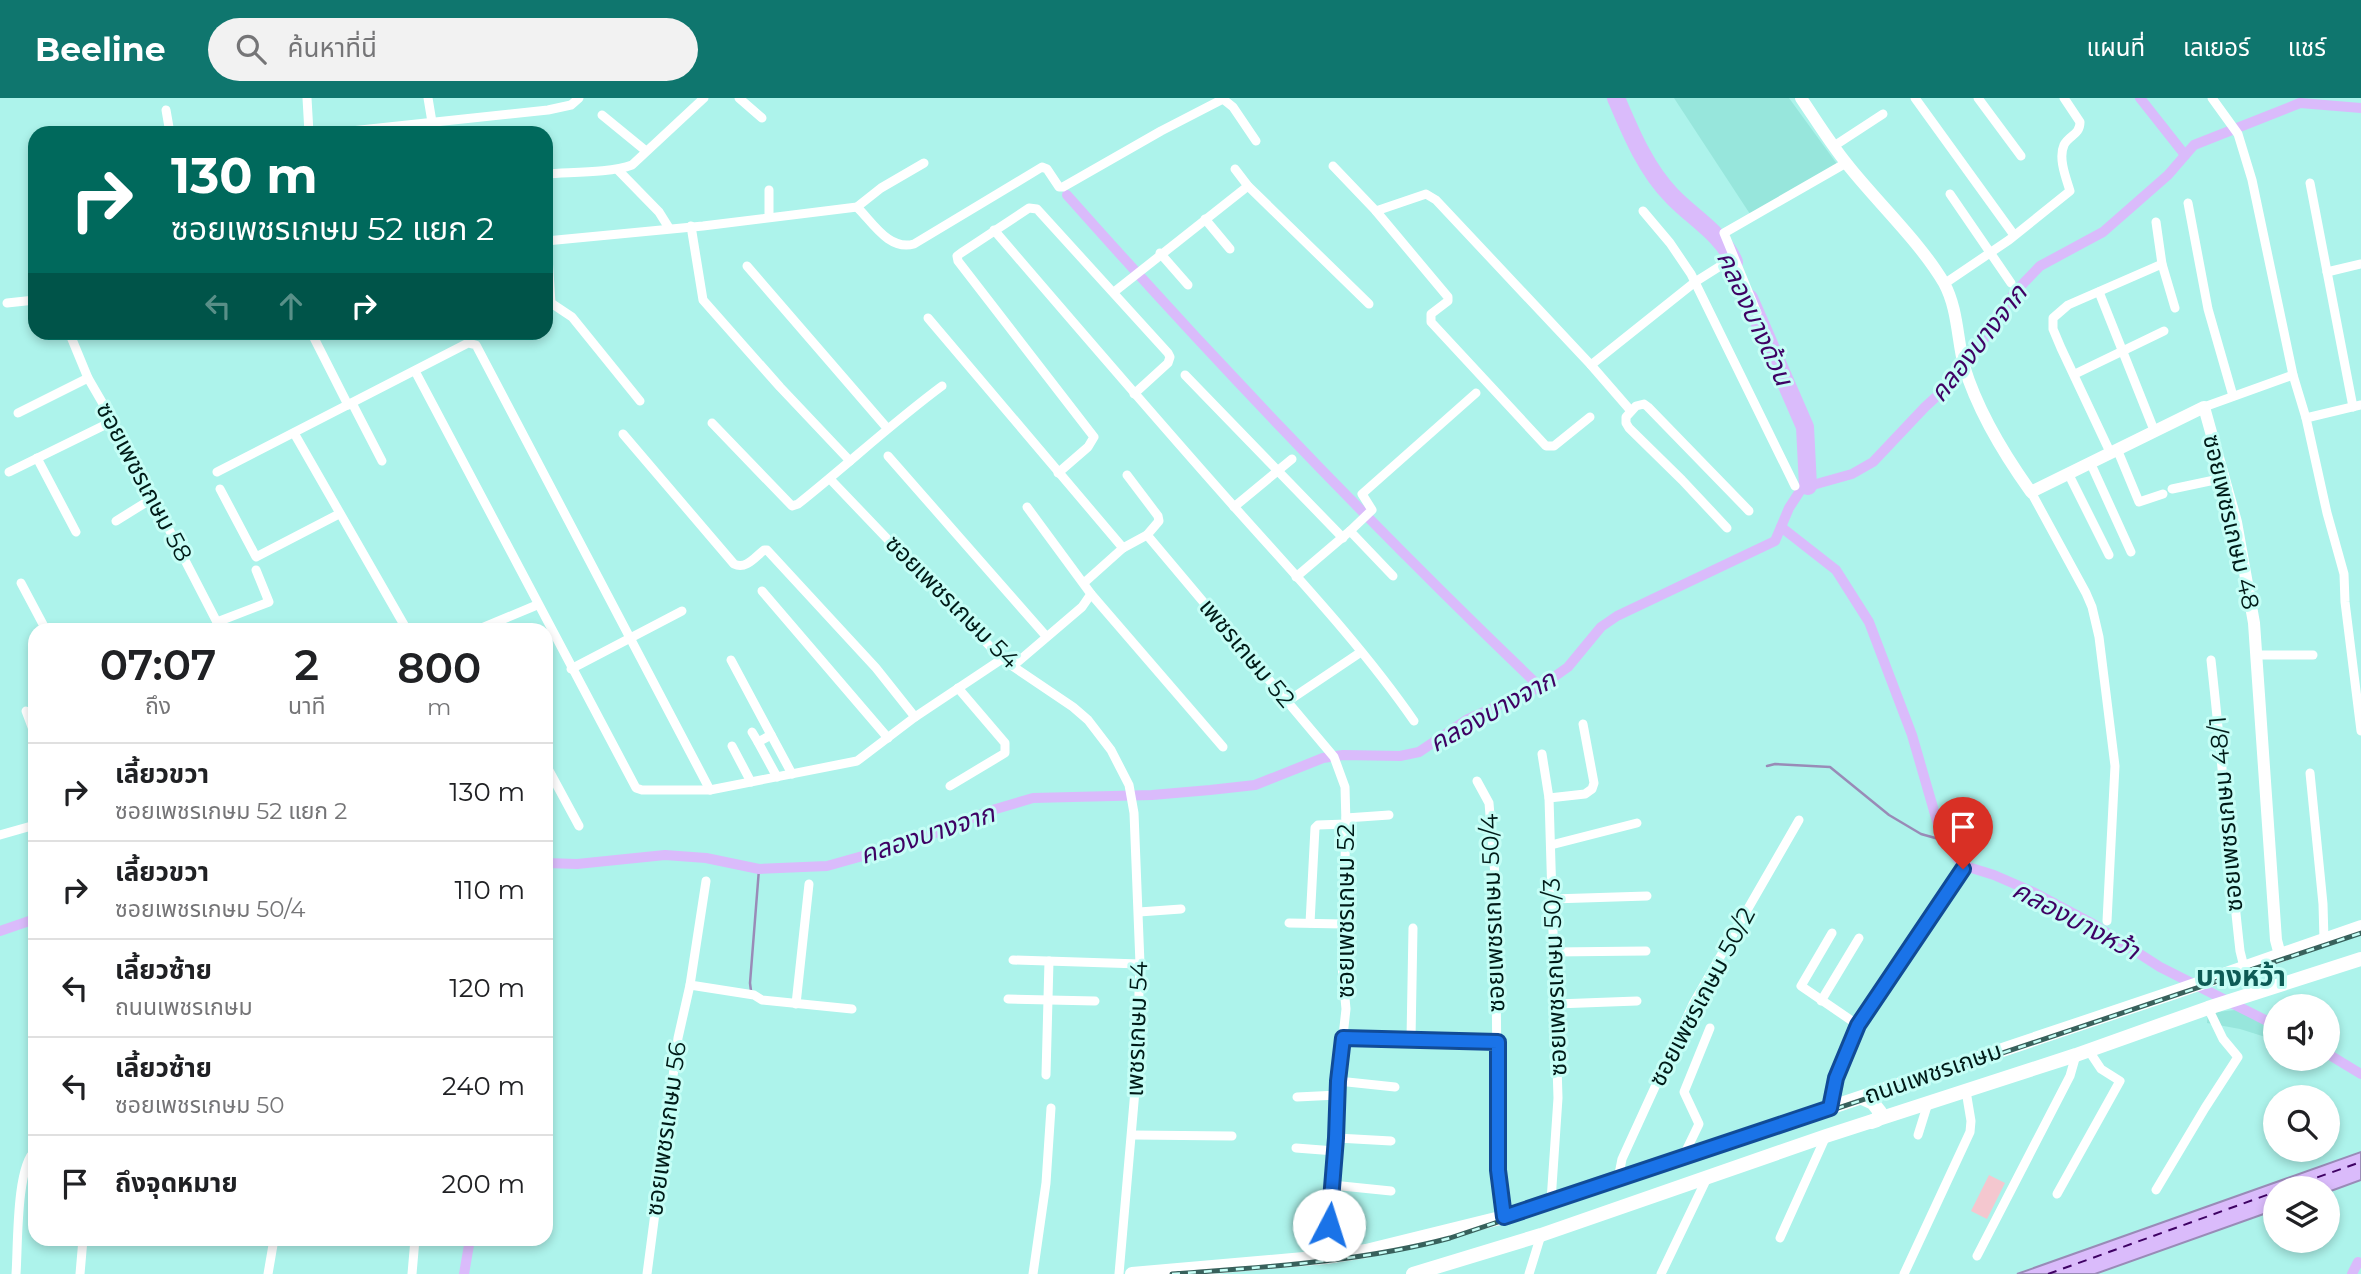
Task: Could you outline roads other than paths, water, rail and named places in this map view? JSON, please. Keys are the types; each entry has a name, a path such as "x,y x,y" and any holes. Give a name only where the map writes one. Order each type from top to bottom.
{"main road":[{"name":"ถนนเพชรเกษม","path":"1132,1274 1326,1257 1406,1243 1504,1217 1898,1086 2361,927"},
{"name":"ถนนเพชรเกษม","path":"1413,1274 1450,1269 1826,1136 2361,959"},
{"path":"1898,1086 1892,1102 1896,1109 1903,1112"},
{"path":"1862,1098 1873,1103 1880,1112 1877,1120 1871,1122"}],"street":[{"path":"307,98 309,126"},
{"path":"428,98 432,122"},
{"path":"422,126 432,122 548,110 571,105 579,98"},
{"path":"553,173 618,170 632,165 704,98"},
{"path":"739,98 762,117"},
{"path":"1801,98 1846,163 1887,210 1944,284 1953,305 1964,364 1976,400 2012,466 2031,492 2092,607 2099,637 2115,765 2107,920"},
{"path":"1915,98 2014,235"},
{"path":"1978,98 2021,156"},
{"path":"1944,284 1990,253 2070,191 2064,177 2063,146 2078,131 2080,122 2064,98"},
{"path":"2212,98 2238,134 2252,180 2292,375 2306,418 2344,574 2361,731"},
{"path":"857,207 891,241 903,246 914,244 1042,167 1047,169 1059,187 1063,187 1223,99 1233,107 1256,141"},
{"path":"166,110 169,126"},
{"path":"1834,146 1883,114"},
{"path":"602,115 646,151"},
{"path":"553,240 857,207 881,188 924,163"},
{"path":"1757,313 1727,261 1724,237 1727,230 1846,163"},
{"path":"1333,166 1376,211 1448,297 1448,301 1431,314 1431,322 1546,446 1554,446 1590,417"},
{"path":"1235,169 1248,186 1369,304"},
{"path":"618,170 659,212 669,228"},
{"path":"2306,418 2357,406 2310,183"},
{"path":"1114,292 1248,186"},
{"path":"769,190 769,217"},
{"path":"1376,211 1426,194 1436,200 1631,411"},
{"path":"1950,194 2011,283"},
{"path":"2188,203 2207,309 2233,396"},
{"path":"1058,473 1088,447 1094,437 957,257 994,230 1034,207 1114,292 1170,357 1168,363 1134,394"},
{"path":"1643,211 1670,243 1695,282 1795,486"},
{"path":"1205,219 1230,249"},
{"path":"2156,222 2162,264 2175,308"},
{"path":"691,226 703,300 850,461"},
{"path":"994,230 1361,652 1390,686 1414,721"},
{"path":"1160,253 1188,285"},
{"path":"1591,366 1695,282 1727,261"},
{"path":"2162,264 2068,305 2053,318 2053,329 2139,502 2168,491 2224,478"},
{"path":"2327,272 2361,264"},
{"path":"747,266 887,428"},
{"path":"2099,292 2154,430"},
{"path":"7,303 28,301"},
{"path":"553,306 572,317 640,401"},
{"path":"928,318 1122,548"},
{"path":"2075,374 2164,331"},
{"name":"ซอยเพชรเกษม 58","path":"72,340 88,378 217,623"},
{"path":"315,340 382,461"},
{"path":"217,472 468,343 476,345 710,790"},
{"path":"415,371 547,623"},
{"path":"1185,375 1277,471 1393,576"},
{"path":"2204,407 2292,375"},
{"path":"18,413 88,378"},
{"path":"712,423 792,506 830,479 887,428 942,386"},
{"path":"1296,577 1366,516 1372,508 1362,494 1476,393"},
{"path":"1727,528 1629,428 1625,421 1639,404 1648,407 1749,511"},
{"name":"ซอยเพชรเกษม 48","path":"2031,492 2204,407 2236,522 2248,588 2256,655 2276,940 2280,955"},
{"path":"9,472 113,421"},
{"path":"294,433 403,623"},
{"path":"623,434 734,564 745,565 767,550 876,668 915,717"},
{"path":"888,456 1046,636"},
{"path":"37,458 76,532"},
{"path":"1234,506 1292,459"},
{"path":"2090,462 2131,552"},
{"path":"2068,473 2109,555"},
{"path":"1084,582 1122,548 1147,535 1159,518 1127,475"},
{"name":"ซอยเพชรเกษม 54","path":"830,479 1002,660 1088,720 1111,750 1129,785"},
{"path":"220,489 256,557 339,513"},
{"path":"116,521 153,498"},
{"path":"1027,507 1091,594 1223,747"},
{"name":"เพชรเกษม 52","path":"1147,535 1327,748 1342,775"},
{"path":"225,623 269,602 256,570"},
{"path":"21,583 42,623"},
{"path":"762,591 888,738"},
{"path":"1013,667 1082,607 1091,594"},
{"path":"494,623 537,605"},
{"path":"571,668 682,611"},
{"path":"553,635 636,788 710,790 857,761 915,717 1002,660"},
{"path":"1288,701 1361,652"},
{"path":"2256,655 2313,655"},
{"path":"731,660 792,774"},
{"name":"ซอยเพชรเกษม 48/1","path":"2211,660 2240,951 2245,968"},
{"path":"950,786 1005,753 1006,747 958,688"},
{"path":"26,711 28,717"},
{"path":"1549,799 1585,794 1592,789 1594,783 1583,724"},
{"path":"752,732 777,777"},
{"path":"758,742 771,735"},
{"path":"732,746 751,782"},
{"name":"ซอยเพชรเกษม 50/3","path":"1542,754 1549,799 1556,1004 1558,1098 1552,1201"},
{"path":"2310,772 2324,940"},
{"name":"ซอยเพชรเกษม 52","path":"1326,1257 1338,1081 1346,1009 1342,966 1346,821 1342,775"},
{"path":"553,778 579,826"},
{"name":"ซอยเพชรเกษม 50/4","path":"1477,781 1489,803 1491,827 1497,924 1498,1170 1504,1217"},
{"name":"เพชรเกษม 54","path":"1119,1274 1132,1135 1140,964 1134,813 1129,785"},
{"path":"1310,923 1315,828 1318,825 1390,814"},
{"name":"ซอยเพชรเกษม 50/2","path":"1618,1179 1622,1159 1693,1004 1799,820"},
{"path":"1550,845 1637,823"},
{"path":"0,835 28,827"},
{"path":"1830,1108 1836,1078 1858,1025 1963,869"},
{"name":"ซอยเพชรเกษม 56","path":"647,1274 678,1038 690,985 706,881"},
{"path":"796,1004 809,884"},
{"path":"1552,899 1647,896"},
{"path":"1139,912 1181,909"},
{"path":"1289,923 1344,924"},
{"path":"1411,1039 1413,928"},
{"path":"1832,933 1801,986 1858,1025"},
{"path":"1821,1001 1859,938"},
{"path":"1554,952 1646,951"},
{"path":"1013,960 1140,964"},
{"path":"1046,1075 1049,961"},
{"path":"690,985 752,994 762,1000 852,1009"},
{"path":"1008,999 1095,1001"},
{"path":"1556,1004 1637,1001"},
{"path":"2156,1190 2238,1057 2223,1039 2208,1008"},
{"path":"1683,1157 1699,1124 1684,1092 1710,1028"},
{"path":"1343,1038 1498,1042"},
{"path":"1977,1256 2083,1053 2120,1081 2057,1194"},
{"path":"1338,1081 1395,1087"},
{"path":"1904,1274 1970,1132 1972,1121 1966,1091"},
{"path":"1297,1097 1338,1095"},
{"path":"1918,1135 1928,1103"},
{"path":"1033,1274 1046,1183 1051,1108"},
{"path":"1132,1135 1232,1136"},
{"path":"1780,1238 1826,1136"},
{"path":"1336,1138 1391,1141"},
{"path":"1296,1148 1335,1151"},
{"path":"16,1274 22,1178 28,1160"},
{"path":"1661,1274 1707,1178"},
{"path":"1332,1185 1391,1191"},
{"path":"1529,1274 1541,1235"},
{"path":"80,1274 82,1246"},
{"path":"268,1274 273,1246"},
{"path":"412,1274 414,1246"}],"waterway":[{"name":"คลองบางด้วน","path":"1616,98 1654,174 1672,196 1715,235 1734,262"},
{"path":"2140,98 2185,155"},
{"name":"คลองบางจาก","path":"553,863 577,864 665,855 706,858 759,869 827,866 916,841 989,811 1033,798 1152,795 1255,785 1323,758 1343,755 1400,756 1419,752 1468,719 1540,687 1568,667 1601,627 1617,616 1775,541 1789,508 1802,488 1852,474 1873,462 1948,386 1970,360 2015,292 2040,266 2103,232 2168,175 2194,145 2300,103 2361,108"},
{"path":"1067,195 1298,446 1540,687"},
{"name":"คลองบางด้วน","path":"1749,298 1805,427 1808,486"},
{"name":"คลองบางหว้า","path":"1781,527 1836,570 1869,622 1912,735 1941,835 1958,859 1965,866 2033,892 2093,924 2160,967 2263,1019"},
{"path":"1767,766 1775,764 1830,767 1889,815 1921,834 1946,841"},
{"path":"751,991 759,869"},
{"name":"คลองบางจาก","path":"0,931 28,921"},
{"name":"คลองบางหว้า","path":"2340,1061 2361,1074"},
{"path":"464,1274 469,1246"},
{"path":"2352,1274 2358,1262"}],"railway":[{"path":"1172,1274 1347,1258 1450,1238 2361,933"}],"district":[{"name":"บางหว้า","path":"2241,976"}]}
